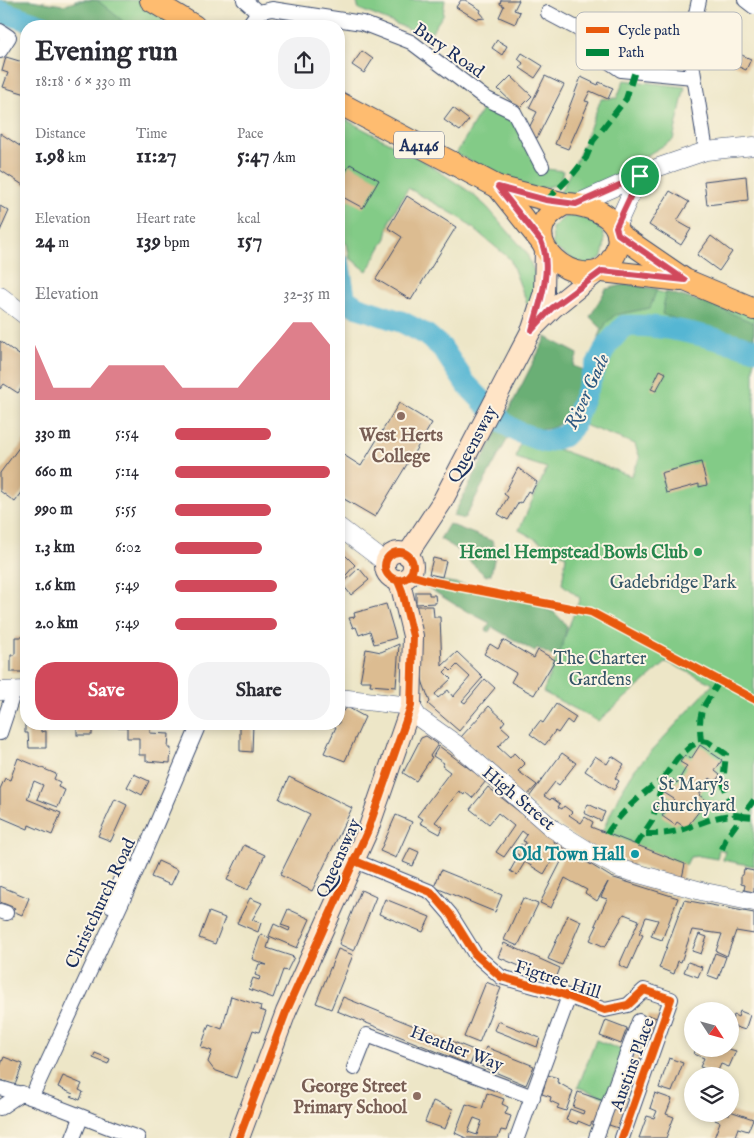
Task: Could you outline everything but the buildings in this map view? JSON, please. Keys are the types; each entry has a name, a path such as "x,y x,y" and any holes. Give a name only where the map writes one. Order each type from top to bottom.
{"main road":[{"path":"151,0 184,20"},
{"name":"A4146","path":"345,106 498,187 571,204"},
{"name":"A4146","path":"498,187 543,245"},
{"path":"685,280 598,273 587,275 570,269 543,245 544,220 554,209 571,204 604,213 617,231 685,280 754,308"},
{"path":"598,273 616,253 617,231"},
{"name":"Queensway","path":"407,555 442,502 532,330 544,292 543,245"},
{"name":"Queensway","path":"532,330 552,308 598,273"},
{"path":"396,552 407,555 413,564 412,572 405,580 398,581 387,575 385,562 389,556 396,552"},
{"name":"Queensway","path":"239,1138 286,1012 355,861 383,790 411,706 413,636 398,581"}],"street":[{"path":"244,0 258,12 252,20"},
{"path":"745,0 754,7"},
{"name":"Bury Road","path":"258,12 272,10 341,20"},
{"path":"548,13 576,28"},
{"name":"Bury Road","path":"345,21 362,23 411,42 485,98 514,112 542,166"},
{"path":"0,31 9,37 0,51"},
{"path":"621,70 693,77"},
{"path":"692,70 706,151"},
{"path":"571,204 659,167 706,151 754,146"},
{"path":"617,231 640,176"},
{"path":"0,296 20,311"},
{"path":"345,532 385,562"},
{"path":"0,733 13,691"},
{"path":"345,699 411,706"},
{"name":"High Street","path":"411,706 418,717 456,744 553,829 595,855 621,869 704,892 754,902"},
{"name":"Christchurch Road","path":"27,1095 138,867 196,730"},
{"name":"Figtree Hill","path":"355,861 431,892 450,914 475,954 502,977 568,996 605,1010 628,1005 644,990 671,999"},
{"path":"108,930 102,927 126,866"},
{"path":"517,1138 568,996"},
{"name":"Austins Place","path":"622,1138 671,999"},
{"path":"596,1138 639,1021"},
{"name":"Heather Way","path":"354,1068 367,1035 532,1097"},
{"path":"0,1088 27,1095 81,1118 138,1138"},
{"path":"0,1108 27,1095"},
{"path":"73,1138 81,1118"}],"green space":[{"path":"0,0 30,0 63,5 84,0 97,0 122,20 20,20 20,25 13,22 5,26 0,22"},
{"path":"75,0 140,0 168,20 67,20"},
{"path":"356,0 445,0 443,15 428,37 359,9"},
{"path":"624,80 685,87 673,140 644,157 632,171 568,197 559,195 579,155 601,99 617,98"},
{"path":"483,108 511,116 539,168 563,171 559,184 539,189 522,187 456,154"},
{"path":"345,119 425,162 470,192 487,207 526,252 536,276 534,304 528,306 510,259 462,219 408,188 390,220 386,238 367,271 350,258 345,242"},
{"path":"567,215 585,219 598,226 604,239 601,258 584,266 553,247 552,228"},
{"path":"627,284 657,289 650,308 615,315 606,323 603,330 590,317 606,289"},
{"name":"Gadebridge Park","path":"631,285 754,315 754,866 723,860 725,851 719,849 717,859 700,856 690,857 686,865 602,832 619,795 635,769 713,684 667,662 598,721 543,692 580,598 562,584 566,556 519,530 547,468 516,458 522,436 631,476 640,458 635,444 584,425 567,415 604,324"},
{"path":"666,292 707,303 754,323 754,338 678,320 662,314"},
{"path":"546,337 578,354 573,366 584,370 569,412 555,427 544,429 531,427 506,416"},
{"path":"501,424 513,429 464,519 453,516"},
{"path":"449,524 492,541 496,551 491,574 486,576 452,546 440,539"},
{"path":"420,580 443,581 547,599 544,608 555,613 567,626 563,644 556,658 537,648 535,652 492,627 489,632 486,630 490,623 459,607 420,583"},
{"path":"596,1040 624,1051 606,1098 578,1087"}],"waterway":[{"name":"River Gade","path":"0,11 26,20"},
{"name":"River Gade","path":"345,299 357,307 402,322 427,335 442,348 466,384 505,424 518,432 545,442 564,436 572,428 596,366 607,345 624,326 673,329 754,349"}],"marked path":[{"path":"547,200 586,158 593,141 626,99 635,71"},
{"path":"636,845 652,821 664,777 677,759 691,746 701,741 701,713 720,680"},
{"path":"701,741 708,742 726,754 723,783 735,815"},
{"path":"607,834 632,804 648,789 662,781"},
{"path":"646,834 663,834 716,818 734,815 742,816 754,800"},
{"path":"722,849 726,838 742,816 754,817"}],"cycle path":[{"path":"399,552 409,556 413,566 409,576 399,580 389,576 385,566 389,556 399,552"},
{"path":"410,575 435,582 591,612 754,699"},
{"path":"239,1138 286,1012 368,830 411,706 413,636 398,581"},
{"path":"355,861 431,892 450,914 475,954 501,977 559,993 605,1010 628,1005 644,990 671,999 622,1138"}],"place":[{"name":"West Herts College","path":"401,416"},
{"name":"Hemel Hempstead Bowls Club","path":"698,552"},
{"name":"Old Town Hall","path":"635,854"},
{"name":"George Street Primary School","path":"417,1096"}],"route":[{"path":"640,176 616,227 618,234 685,280 602,271 595,274 552,308 532,330 544,292 545,249 541,241 498,187 546,200 576,204 640,176"}],"park label":[{"name":"The Charter Gardens","path":"600,668"},
{"name":"St Mary's churchyard","path":"694,794"}]}
